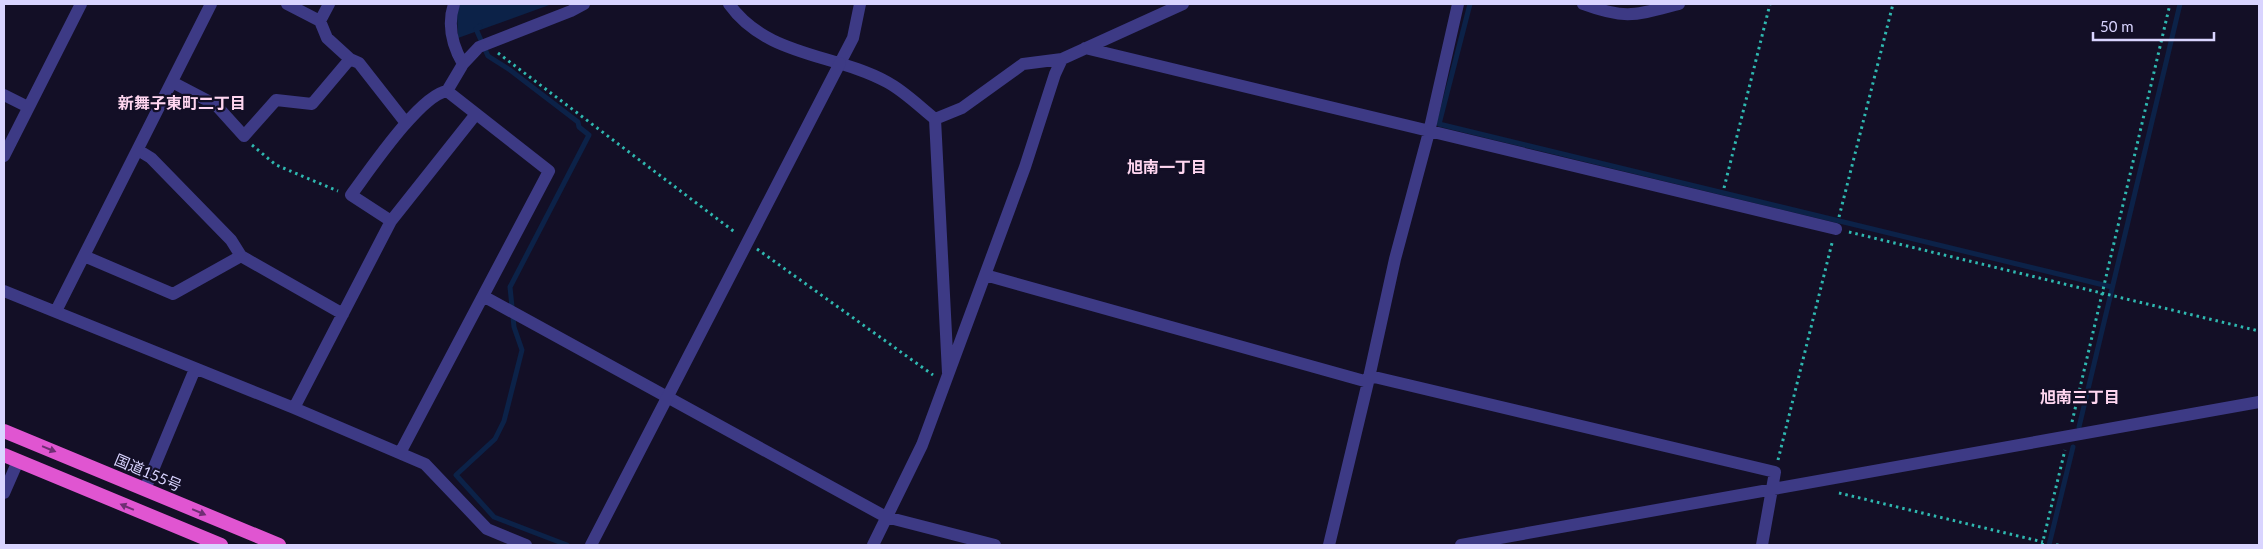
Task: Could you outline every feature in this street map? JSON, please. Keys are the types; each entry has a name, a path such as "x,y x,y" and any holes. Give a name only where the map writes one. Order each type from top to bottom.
{"highway":[{"name":"国道155号","path":"4,431 279,545"},
{"path":"4,455 221,545"}],"street":[{"path":"4,156 81,4"},
{"path":"56,311 210,4"},
{"path":"287,4 320,21 327,38 350,59 359,63 406,123"},
{"path":"320,21 329,4"},
{"path":"454,4 451,38 463,64"},
{"path":"447,91 463,64 479,46 571,12 584,4"},
{"path":"729,4 758,33 773,43 840,63 887,82 935,119 947,381"},
{"path":"592,545 853,38 860,4"},
{"path":"935,119 962,108 1023,64 1062,59 1183,4"},
{"path":"1329,545 1369,379 1394,259 1429,132 1458,4"},
{"path":"1584,4 1621,16 1634,15 1679,4"},
{"path":"1085,48 1836,229"},
{"path":"172,82 216,105 244,136 276,100 312,104 350,59"},
{"path":"873,545 922,445 947,381 1025,167 1055,74 1062,59"},
{"path":"391,221 350,195 406,123 438,92 447,91 548,171 400,453"},
{"path":"4,94 28,107"},
{"path":"294,408 391,221 476,114"},
{"path":"138,150 151,158 231,240 241,256 343,314"},
{"path":"84,256 173,294 241,256"},
{"path":"985,275 1369,379 1775,472 1762,545"},
{"path":"4,291 294,408 425,464 487,529 526,545"},
{"path":"483,296 886,517 995,545"},
{"path":"145,489 194,369"},
{"path":"1461,545 2068,437 2231,405 2259,402"},
{"path":"4,493 18,461"}],"path":[{"path":"1720,202 1770,4"},
{"path":"1775,472 1894,4"},
{"path":"1817,482 1823,488 2042,544 2170,4"},
{"path":"489,42 491,48 748,242 947,381"},
{"path":"244,136 276,165 350,195"},
{"path":"1836,229 2259,331"}],"water":[{"path":"460,4 552,4 458,38 457,13"}],"waterway":[{"path":"1470,4 1439,124 2112,287"},
{"path":"2079,427 2180,4"},
{"path":"480,26 476,29 488,56 510,70 578,122 579,127 589,135 510,287 514,327 522,350 504,421 495,439 456,475 494,517 567,545"},
{"path":"2049,545 2073,447"}],"district":[{"name":"新舞子東町二丁目","path":"182,103"},
{"name":"旭南一丁目","path":"1167,167"},
{"name":"旭南三丁目","path":"2080,397"}]}
